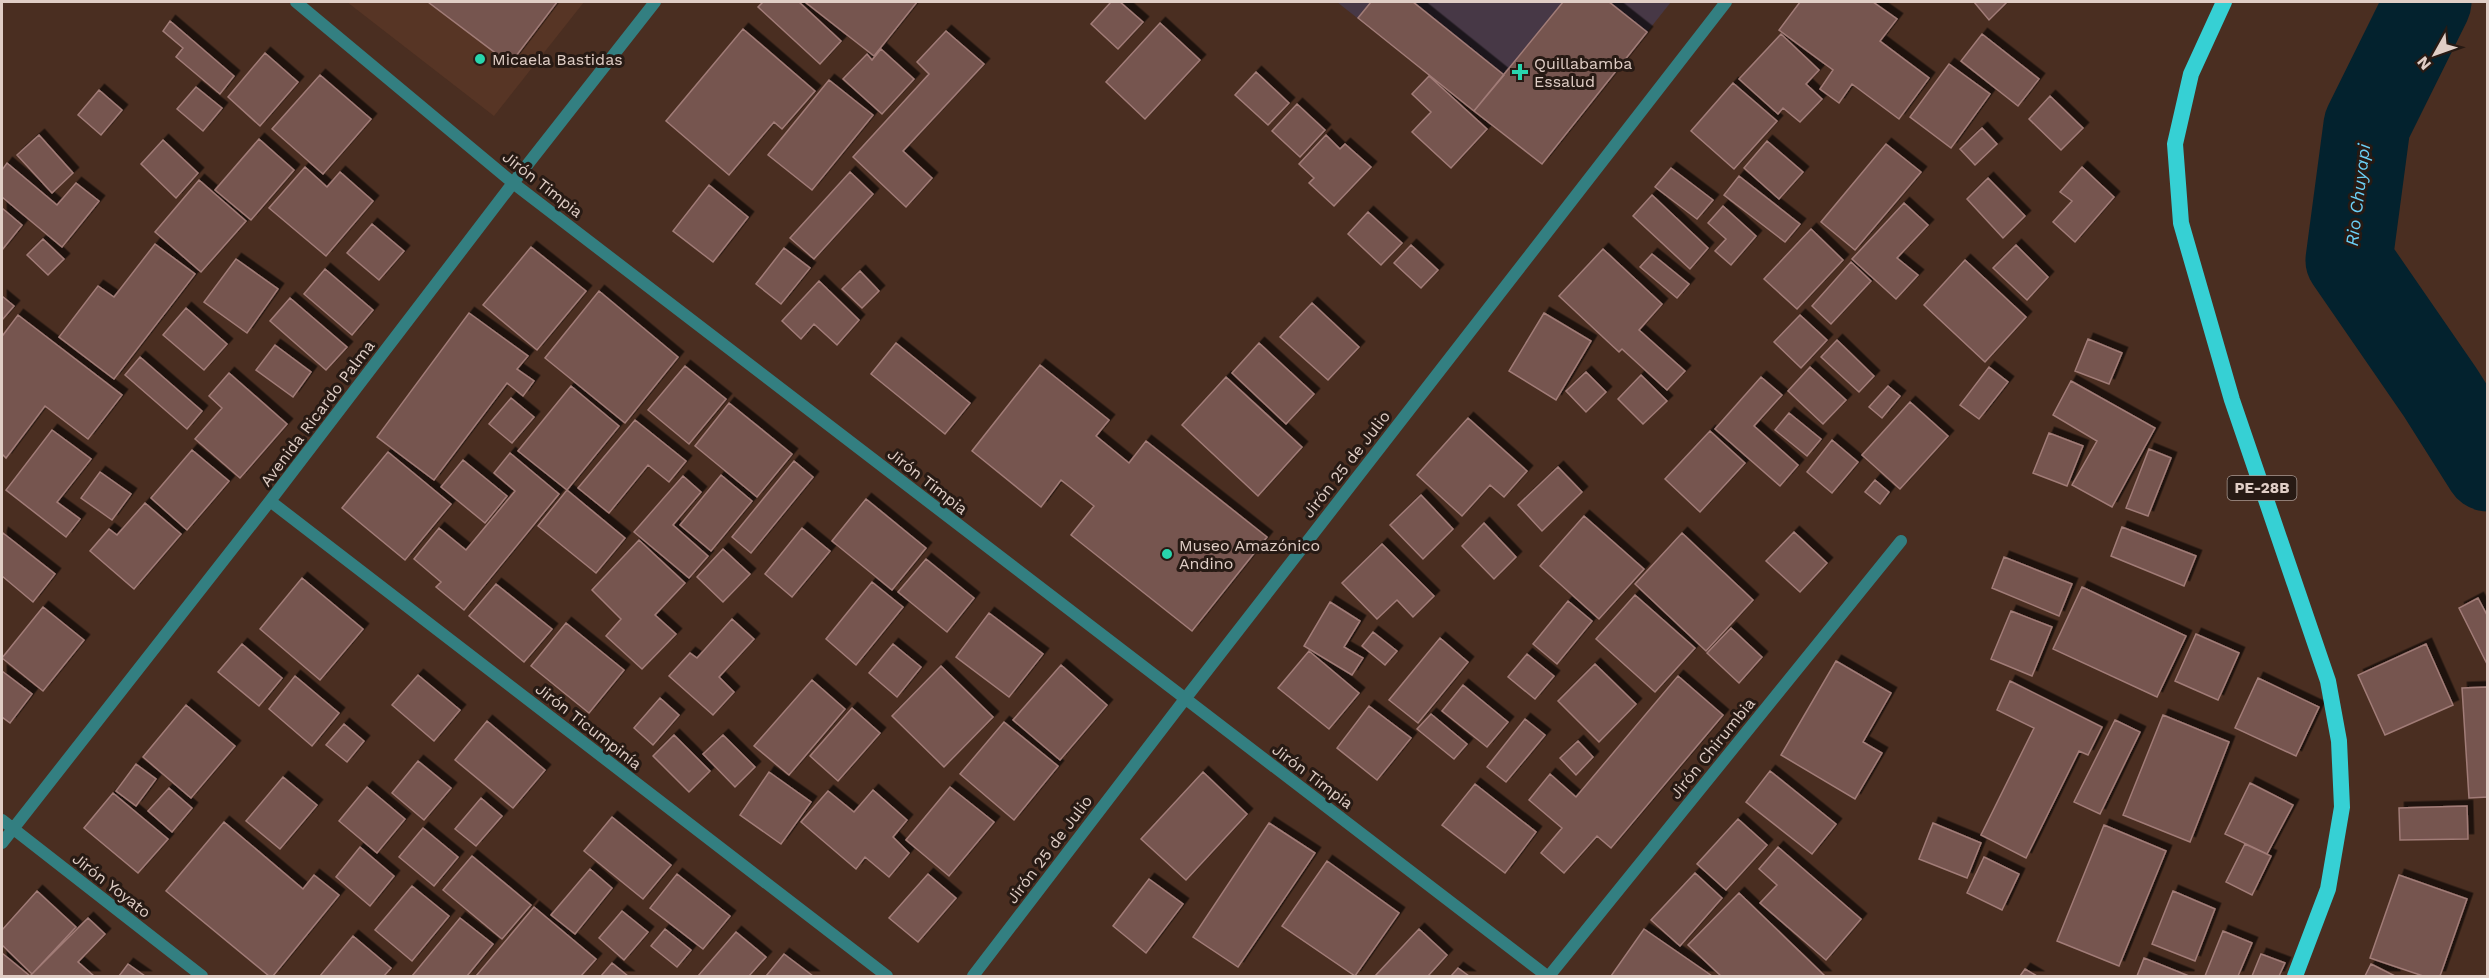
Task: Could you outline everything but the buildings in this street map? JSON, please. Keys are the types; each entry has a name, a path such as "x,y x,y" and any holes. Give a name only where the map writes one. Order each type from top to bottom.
{"highway":[{"name":"PE-28B","path":"2224,2 2191,74 2175,144 2181,224 2232,400 2328,681 2339,741 2343,807 2328,890 2295,976"}],"street":[{"name":"Jirón Timpia","path":"296,2 513,183 1548,976"},
{"name":"Avenida Ricardo Palma","path":"2,843 270,501 513,183 655,2"},
{"name":"Jirón 25 de Julio","path":"973,976 1726,2"},
{"name":"Jirón Ticumpinía","path":"270,501 887,976"},
{"name":"Jirón Chirumbia","path":"1548,976 1901,541"},
{"name":"Jirón Yoyato","path":"2,820 202,976"}],"shaded area":[{"name":"Micaela Bastidas","path":"347,2 584,2 494,116"},
{"name":"Quillabamba Essalud","path":"1337,2 1671,2 1542,164"}],"waterway":[{"name":"Rio Chuyapi","path":"2428,2 2367,125 2349,260 2440,392 2488,468"}],"place":[{"name":"Micaela Bastidas","path":"480,59"},
{"name":"Quillabamba Essalud","path":"1520,72"},
{"name":"Museo Amazónico Andino","path":"1167,554"}]}
